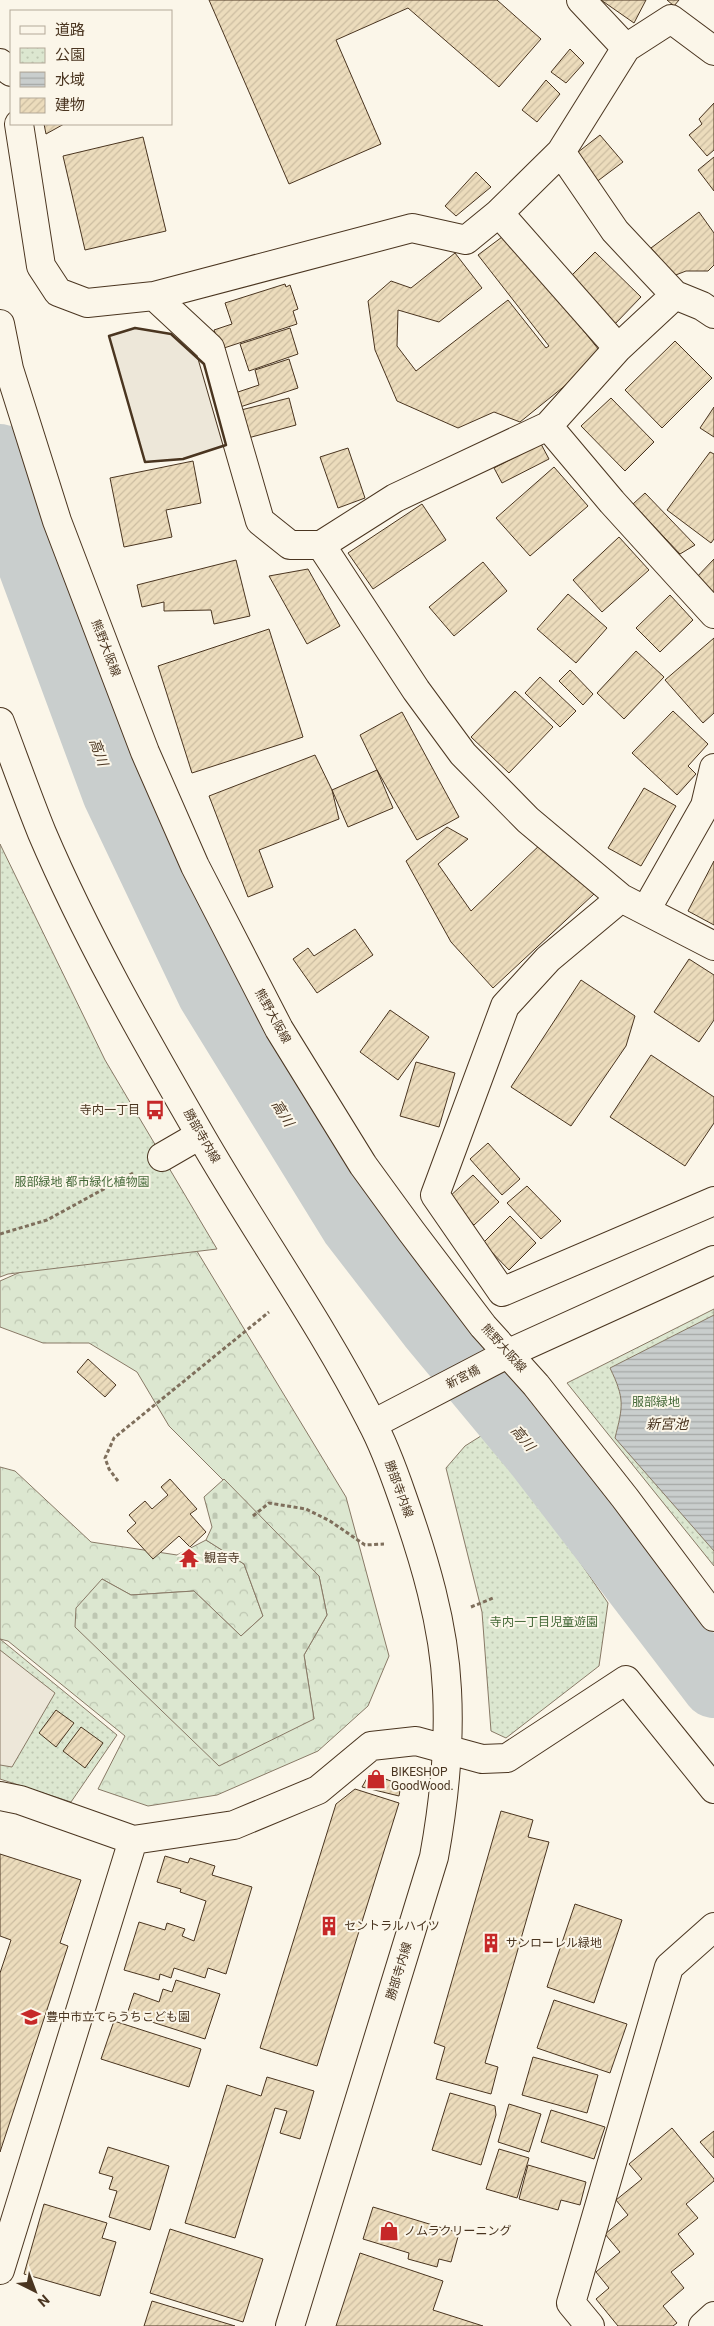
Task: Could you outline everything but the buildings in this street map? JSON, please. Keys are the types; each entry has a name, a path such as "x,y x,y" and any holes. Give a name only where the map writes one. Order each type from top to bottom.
{"street":[{"path":"581,0 626,48"},
{"path":"19,125 41,266 58,292 87,303 154,296 412,228 466,240 499,213 560,152 626,48 671,19 714,51"},
{"path":"0,63 10,71"},
{"path":"560,152 614,231 675,295 710,306"},
{"path":"499,213 618,348"},
{"path":"154,296 210,348 260,521 290,545 321,545 395,498 548,426 618,348 675,295"},
{"name":"熊野大阪線","path":"0,324 9,369 57,521 145,752 195,866 279,1029 363,1165 483,1326 509,1353 625,1498 714,1618"},
{"path":"548,426 612,502 714,614"},
{"path":"321,545 405,674 462,754 528,820 621,898 714,946"},
{"name":"勝部寺内線","path":"0,722 43,834 109,974 200,1135 342,1368 373,1424 390,1462 418,1542 438,1619 447,1688 447,1750 444,1797 434,1857 290,2326"},
{"path":"646,910 704,806 714,768"},
{"path":"621,898 548,959 505,1006 435,1195 502,1292 714,1201"},
{"path":"162,1157 200,1135"},
{"name":"新宮橋","path":"373,1424 509,1353 714,1260"},
{"path":"0,1796 20,1800 133,1840 234,1824 318,1790 370,1746 416,1741 482,1759 507,1758 626,1680 714,1789"},
{"path":"0,2270 133,1840"},
{"path":"590,2326 572,2303 669,1966 714,1927"},
{"path":"703,2326 714,2316"}],"path":[{"path":"0,1234 47,1220 162,1157"},
{"path":"118,1481 109,1469 105,1458 114,1438 269,1312"},
{"path":"253,1516 269,1503 306,1509 330,1521 365,1545 386,1543"},
{"path":"471,1607 493,1598"}],"green space":[{"name":"服部緑地 都市緑化植物園","path":"0,844 105,1060 217,1249 8,1274 0,1277"},
{"name":"観音寺","path":"121,1228 189,1238 346,1497 389,1656 368,1706 318,1751 217,1795 148,1806 98,1789 125,1736 8,1641 0,1639 0,1467 15,1471 91,1542 177,1555 206,1540 244,1564 263,1616 241,1636 194,1591 131,1595 102,1579 314,1719 304,1655 327,1615 319,1576 169,1426 137,1372 89,1343 43,1343 0,1327 0,1281"},
{"name":"新宮池","path":"714,1309 714,1566 567,1383"},
{"name":"寺内一丁目児童遊園","path":"484,1434 512,1463 608,1603 599,1666 506,1738 491,1731 482,1612 446,1468 465,1446"},
{"path":"224,1479 319,1576 327,1615 304,1655 314,1719 219,1766 75,1627 76,1608 102,1579 131,1595 194,1591 241,1636 263,1616 244,1564 206,1540 212,1527 204,1497"},
{"path":"0,1639 117,1735 71,1802 0,1779"}],"shaded area":[{"path":"135,328 171,334 204,364 226,445 183,459 145,462 109,336"},
{"path":"0,1650 55,1693 12,1767 0,1765"}],"water":[{"name":"新宮池","path":"714,1315 714,1551 615,1438 620,1418 621,1403 618,1388 610,1368"}],"waterway":[{"name":"高川","path":"0,456 30,566 114,793 209,993 352,1225 430,1326 538,1456 714,1686"}],"wall":[{"path":"135,328 171,334 204,364 226,445 183,459 145,462 109,336 135,328"}],"place":[{"name":"寺内一丁目","path":"155,1110"},
{"name":"観音寺","path":"189,1558"},
{"name":"BIKESHOP GoodWood.","path":"376,1779"},
{"name":"セントラルハイツ","path":"329,1926"},
{"name":"サンローレル緑地","path":"491,1943"},
{"name":"豊中市立てらうちこども園","path":"31,2017"},
{"name":"ノムラクリーニング","path":"389,2231"}],"park label":[{"name":"服部緑地","path":"656,1402"}]}
